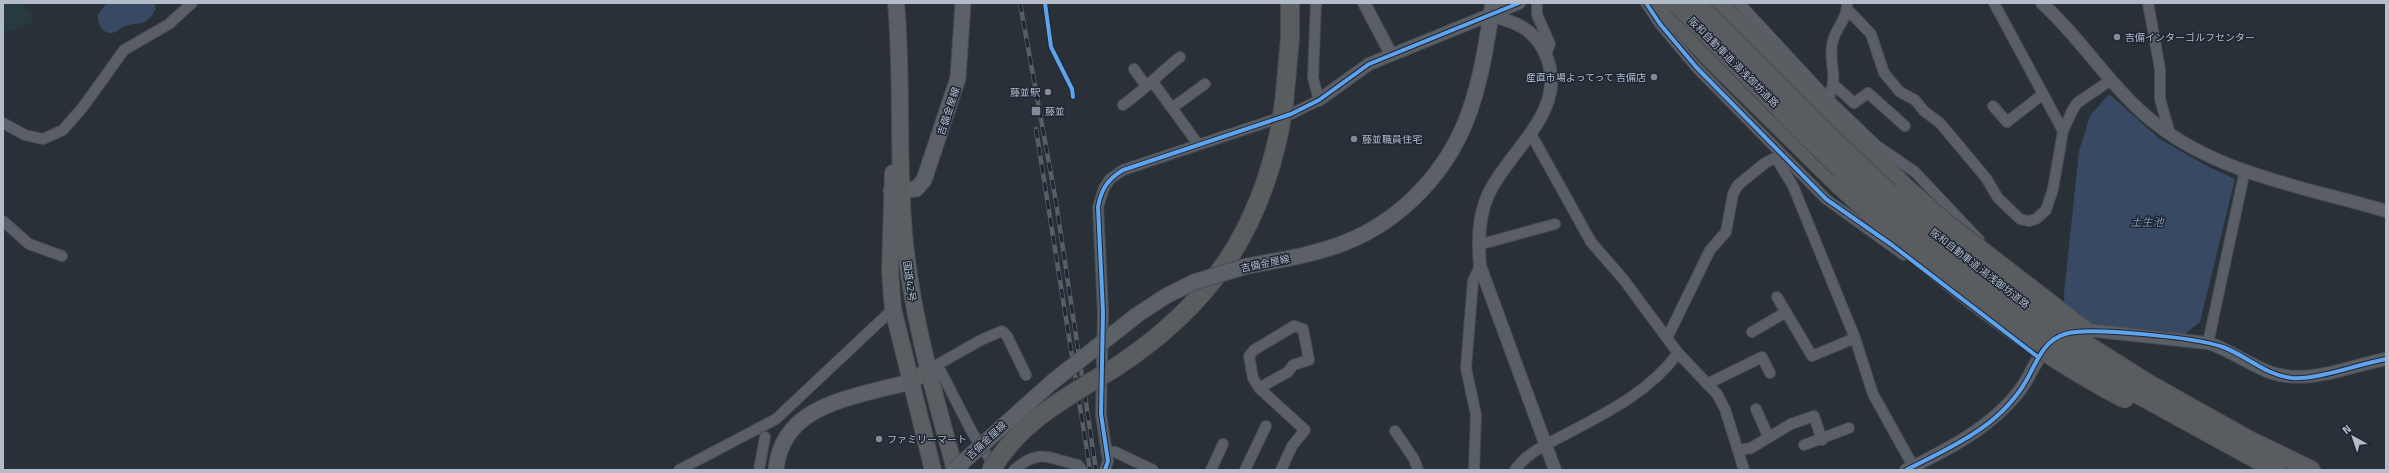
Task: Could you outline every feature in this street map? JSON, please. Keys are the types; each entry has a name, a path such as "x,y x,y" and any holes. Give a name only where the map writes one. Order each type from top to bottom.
{"highway":[{"name":"国道42号","path":"896,3 901,88 897,191 890,271 893,309 934,470"},
{"path":"991,470 1010,442 1025,427 1054,405 1116,367 1155,340 1177,321 1215,279 1240,241 1256,207 1269,173 1280,128 1284,103 1290,38 1290,3"},
{"path":"1659,3 1710,58 1839,185 1900,242 1984,308 2072,370 2145,391 2311,470"},
{"name":"阪和自動車道;湯浅御坊道路","path":"1676,3 1832,162 1897,221 2004,306 2062,347 2145,391 2270,467"},
{"name":"阪和自動車道;湯浅御坊道路","path":"1696,3 1819,126 1927,228 2052,323 2145,391"},
{"path":"1718,3 1906,188 1946,223 2101,343 2145,391"},
{"name":"国道42号","path":"897,191 911,289 933,368 955,470"}],"main road":[{"name":"吉備金屋線","path":"897,191 916,189 924,180 958,78 963,3"},
{"name":"吉備金屋線","path":"955,470 1051,382 1137,315 1166,296 1194,282 1247,266 1308,254 1346,243 1377,226 1417,195 1440,169 1465,125 1479,77 1492,9"},
{"path":"776,470 779,453 788,433 796,424 819,409 852,396 912,381 933,368"}],"street":[{"path":"3,123 25,135 43,139 63,130 83,107 124,50 169,24 192,3"},
{"path":"1316,3 1313,78 1318,100"},
{"path":"1364,3 1391,54"},
{"path":"1105,470 1108,461 1101,414 1103,312 1099,214 1100,196 1110,179 1123,170 1291,114 1318,100 1359,70 1391,54 1492,9 1519,3"},
{"path":"1537,3 1537,15 1550,44 1546,55"},
{"path":"1646,3 1660,24 1697,68 1779,156 1826,199 1892,246 2038,357"},
{"path":"1740,3 1828,99 1877,146 1916,172 1976,237 2034,286 2009,336"},
{"path":"1994,3 2063,131"},
{"path":"2042,3 2111,80 2142,112 2170,134 2197,150 2245,170 2386,211"},
{"path":"2148,3 2160,69 2160,99 2170,134"},
{"path":"1828,99 1835,77 1832,46 1834,36 1843,23 1847,6"},
{"path":"1847,6 1871,34 1884,73 1900,92 1915,100 1924,111 1940,122 1986,178 1998,198 2020,219 2029,221 2036,219 2046,210 2053,189 2063,131 2077,103 2111,80"},
{"path":"1492,9 1507,19 1526,28 1536,37 1546,55 1550,68 1551,85 1544,110 1531,134 1505,166 1488,195 1481,218 1478,245 1480,266 1555,470"},
{"path":"1123,105 1150,84 1180,57"},
{"path":"1134,69 1144,83 1155,85 1198,144"},
{"path":"1172,108 1205,84"},
{"path":"1833,84 1854,103 1868,93 1905,126"},
{"path":"1993,106 2007,122 2043,94"},
{"path":"1531,134 1591,242 1624,280 1678,353 1717,394 1725,409 1744,470"},
{"path":"1667,338 1710,250 1726,232 1733,194 1738,185 1765,163 1779,156"},
{"path":"1779,156 1793,186 1855,338 1873,394 1910,468 1965,438 1996,417 2021,389 2038,357 2052,340 2064,334 2087,330 2208,343 2224,348 2260,368 2292,378 2311,377 2386,359"},
{"path":"2208,343 2245,170"},
{"path":"3,221 29,244 50,253 62,256"},
{"path":"1478,245 1555,224"},
{"path":"1474,470 1476,415 1466,368 1473,281 1480,266"},
{"path":"1777,297 1812,356 1855,338"},
{"path":"679,470 758,429 781,414 893,309"},
{"path":"1752,332 1786,312"},
{"path":"1259,388 1288,372 1293,365 1308,360 1303,329 1294,326 1254,350 1249,356 1253,378 1259,388 1305,430 1292,446 1281,470"},
{"path":"997,470 933,368 981,340 1002,331 1007,336 1026,375"},
{"path":"1515,470 1525,457 1638,393 1650,384 1678,353"},
{"path":"1707,384 1762,357 1770,373"},
{"path":"1756,409 1768,436"},
{"path":"1739,450 1751,448 1768,436 1814,416 1822,440"},
{"path":"1245,470 1266,426"},
{"path":"1804,445 1822,440 1849,428"},
{"path":"758,429 779,453"},
{"path":"1395,431 1414,459 1418,470"},
{"path":"759,470 765,437"},
{"path":"1211,470 1223,444"},
{"path":"1106,452 1115,452 1153,470"},
{"path":"1014,470 1028,458 1037,455 1078,465 1082,470"}],"green space":[{"path":"3,3 24,3 34,21 6,33 3,27"}],"water":[{"path":"107,3 154,3 156,8 149,19 142,23 122,27 116,32 111,33 104,31 101,28 98,20 99,13"},
{"name":"土生池","path":"2109,94 2160,139 2207,166 2235,179 2200,322 2182,336 2065,321 2064,293 2079,151 2090,116"}],"railway":[{"path":"1020,3 1056,202 1096,470"},
{"path":"1036,129 1090,470"}],"cycle path":[{"path":"1045,3 1051,47 1072,89 1073,97"},
{"path":"1105,470 1108,461 1101,414 1103,312 1098,207 1103,190 1109,181 1123,170 1291,114 1319,100 1369,64 1519,3"},
{"path":"1646,3 1660,24 1697,68 1826,199 1892,245 2038,357"},
{"path":"1906,470 1966,438 1988,424 2009,404 2021,389 2043,350 2049,343 2065,334 2096,331 2119,332 2191,340 2223,347 2273,373 2292,378 2314,377 2386,359"}],"place":[{"name":"吉備インターゴルフセンター","path":"2117,37"},
{"name":"産直市場よってって 吉備店","path":"1654,77"},
{"name":"藤並駅","path":"1048,92"},
{"name":"藤並","path":"1036,111"},
{"name":"藤並職員住宅","path":"1354,139"},
{"name":"ファミリーマート","path":"879,439"}]}
